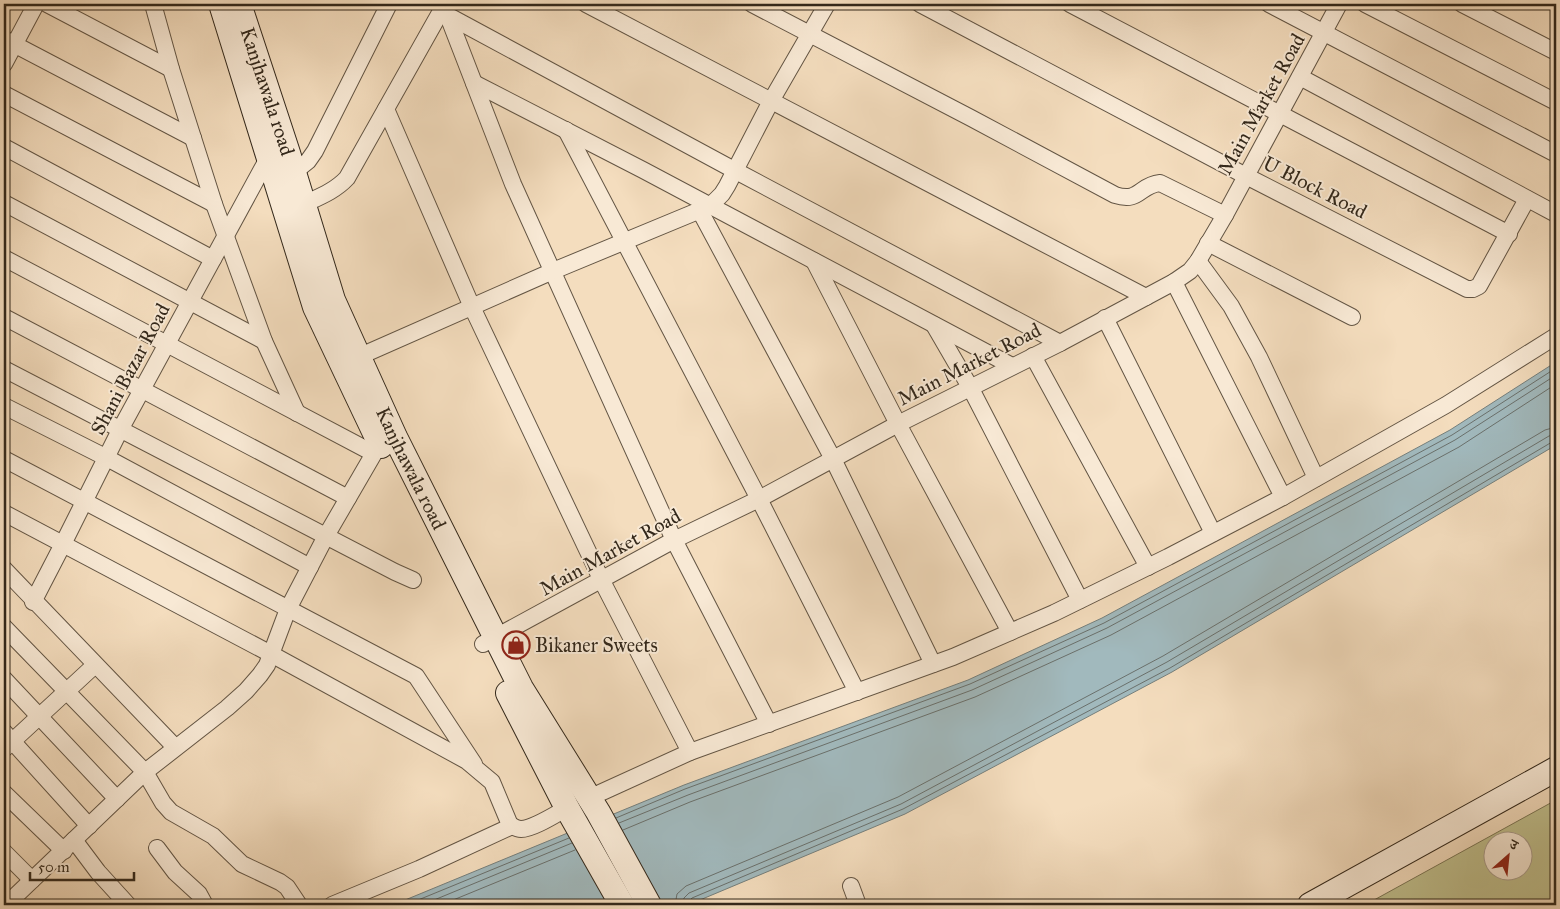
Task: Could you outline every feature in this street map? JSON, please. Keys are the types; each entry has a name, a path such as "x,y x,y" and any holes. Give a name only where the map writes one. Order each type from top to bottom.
{"main road":[{"name":"Kanjhawala road","path":"221,4 302,205 333,300 376,448 490,641 593,805 649,905"},
{"name":"Kanjhawala road","path":"239,4 283,161 315,307 350,360 395,437 570,813 622,905"},
{"path":"1310,905 1556,769"}],"street":[{"path":"4,64 9,42 36,4"},
{"path":"47,4 171,69"},
{"name":"Shani Bazar Road","path":"33,602 141,390 226,235 283,161 308,161 315,151 389,4"},
{"path":"586,4 1146,297"},
{"path":"752,4 1114,195 1125,198 1133,197 1151,184 1160,183 1225,215"},
{"path":"350,360 552,271 705,208 722,194 771,101 827,4"},
{"name":"U Block Road","path":"920,4 1246,176 1467,289 1474,289 1479,286 1527,199"},
{"path":"1070,4 1509,234"},
{"path":"1269,4 1556,154"},
{"name":"Main Market Road","path":"490,641 674,540 758,499 970,387 1060,343 1174,282 1190,270 1198,261 1225,215 1339,4"},
{"path":"1365,4 1556,102"},
{"path":"1462,4 1556,52"},
{"path":"151,5 214,204 264,341 297,413"},
{"path":"445,10 513,184 674,540 769,724"},
{"path":"302,205 340,186 347,178 386,108 445,10"},
{"path":"445,10 734,170 1060,343"},
{"path":"9,42 193,138"},
{"path":"1300,77 1556,214"},
{"path":"474,83 566,130 705,208 814,261 1012,366"},
{"path":"4,94 214,204"},
{"path":"386,108 472,307 602,581 690,752"},
{"path":"566,130 857,692"},
{"path":"4,147 213,259"},
{"path":"4,203 264,341"},
{"path":"705,208 833,460 933,664"},
{"path":"1208,243 1352,317"},
{"path":"4,258 297,413 376,448 326,536 288,609 271,654 260,675 246,691 175,747 117,798 32,880 16,902"},
{"path":"814,261 898,424 1010,632"},
{"path":"1198,261 1231,306 1250,340 1316,478"},
{"path":"1174,282 1283,497"},
{"path":"4,317 348,498"},
{"path":"1105,318 1214,533"},
{"path":"934,325 970,387 1080,600"},
{"path":"593,805 690,752 933,664 1010,632 1148,567 1283,497 1446,405 1556,336"},
{"path":"1033,356 1148,567"},
{"path":"4,369 413,580"},
{"path":"4,406 107,458 310,567"},
{"path":"4,459 416,676 478,770"},
{"path":"4,513 271,654 467,761 492,782 510,825 518,829 526,829 570,813"},
{"path":"4,569 33,602 175,747"},
{"path":"4,627 145,772 163,803 171,812 213,836 242,864 280,882 287,888 299,905"},
{"path":"89,826 7,741 39,717 95,665"},
{"path":"4,679 117,798"},
{"path":"4,793 98,872 128,905"},
{"path":"332,905 512,826"},
{"path":"157,848 175,872 199,894 205,905"},
{"path":"4,852 32,880"},
{"path":"851,886 858,905"}],"green space":[{"path":"1556,800 1556,905 1365,905 1482,841 1482,882 1532,882 1532,832 1498,832"}],"water":[{"path":"1556,362 1556,445 1172,672 905,814 688,905 393,905 684,785 968,680 1102,618 1450,430"}],"place":[{"name":"Bikaner Sweets","path":"516,645"}]}
